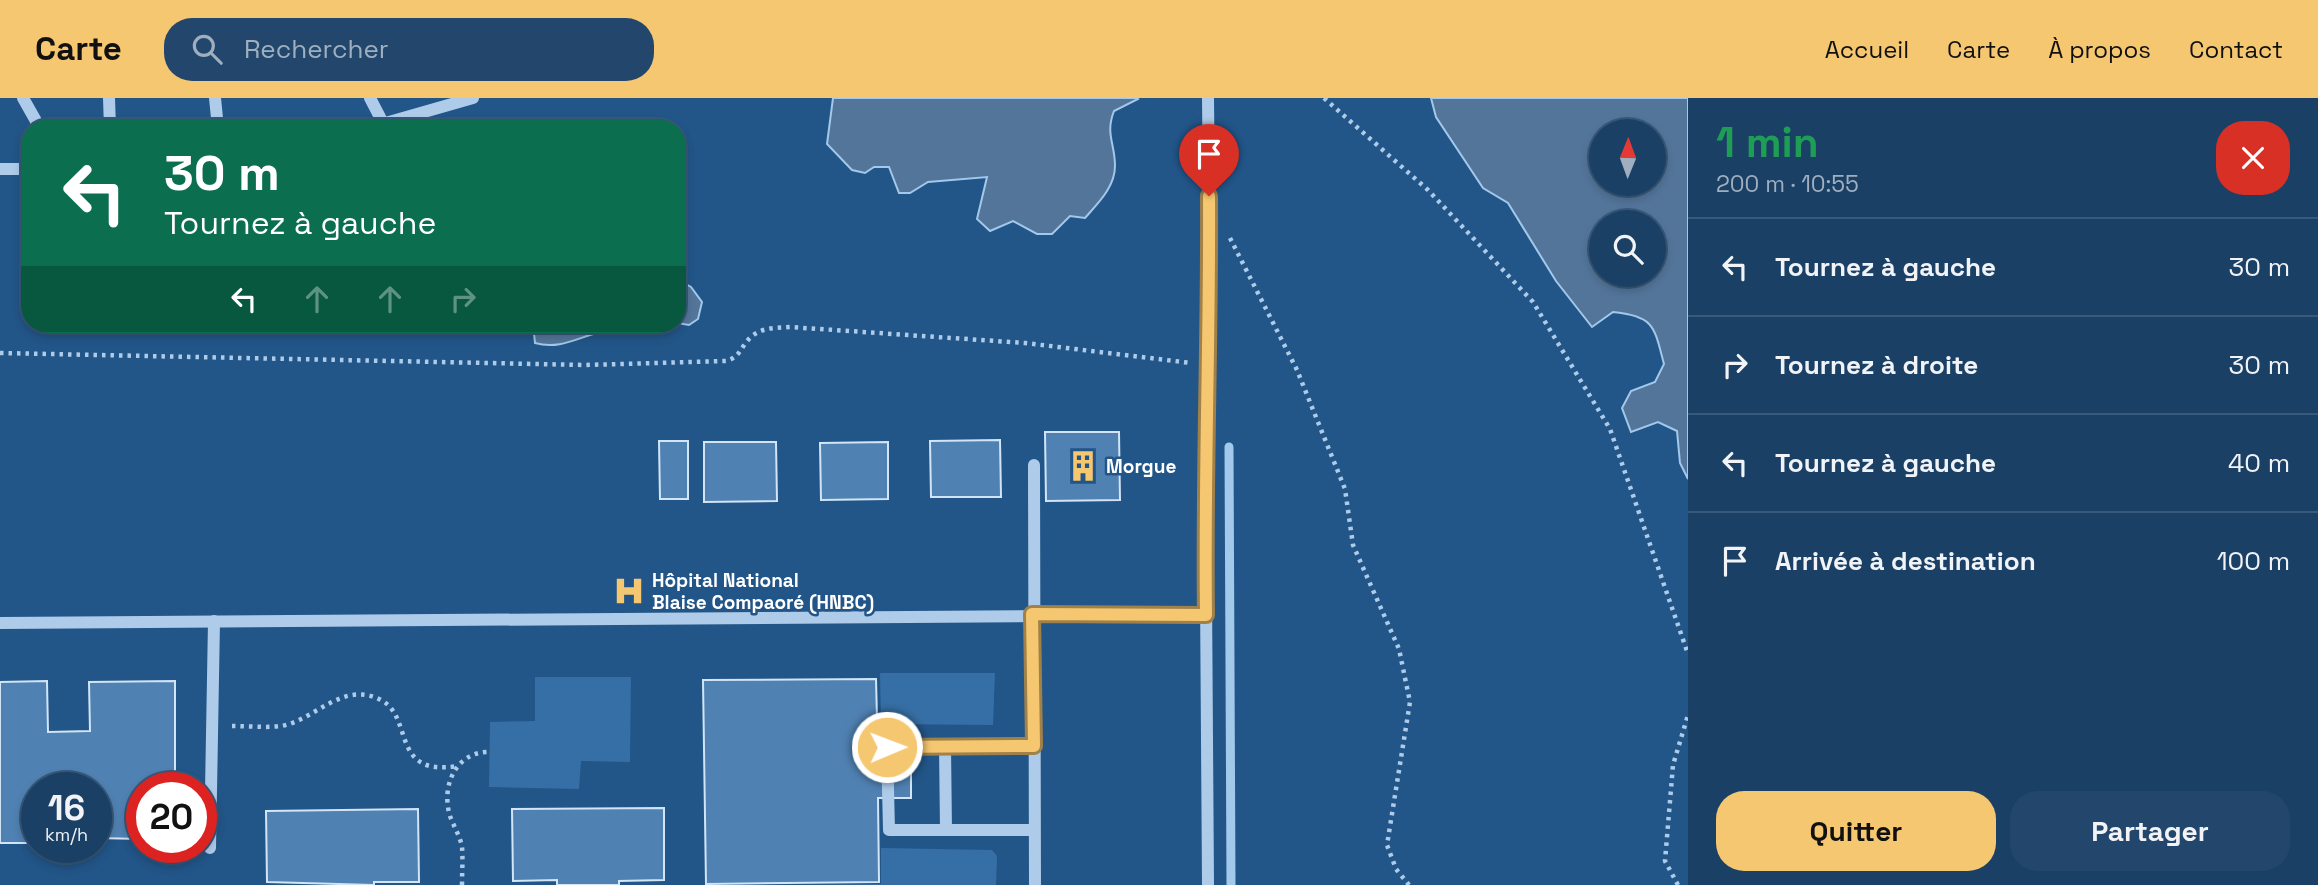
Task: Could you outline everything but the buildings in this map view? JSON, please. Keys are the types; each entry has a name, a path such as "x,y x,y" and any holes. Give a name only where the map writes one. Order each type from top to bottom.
{"street":[{"path":"23,98 35,119"},
{"path":"109,98 110,119"},
{"path":"215,98 217,119"},
{"path":"370,98 381,119"},
{"path":"397,119 473,98"},
{"path":"1208,98 1208,365 1205,422 1208,885"},
{"path":"0,169 21,169"},
{"path":"1034,465 1032,614 1035,885"},
{"path":"0,623 1032,614 1206,615"},
{"path":"210,772 214,621"},
{"path":"945,746 946,830"},
{"path":"1034,746 887,747 890,830 1034,830"}],"path":[{"path":"1324,98 1428,190 1533,302 1609,429 1688,654"},
{"path":"1228,233 1297,370 1345,489 1353,545 1399,649 1410,702 1387,845 1396,869 1409,885"},
{"path":"0,353 585,365 726,361 739,355 752,336 764,329 790,327 1025,343 1208,365"},
{"path":"210,727 283,726 346,695 363,694 381,700 393,709 407,750 416,758 443,769 457,766"},
{"path":"1678,885 1665,861 1673,765 1688,715"},
{"path":"462,885 462,847 449,803 450,779 457,766 468,755 487,752"}],"shaded area":[{"path":"833,98 1138,99 1114,111 1111,119 1115,166 1109,188 1085,218 1070,216 1052,234 1037,234 1013,221 990,231 977,219 987,177 928,182 910,193 899,193 889,167 874,167 865,173 852,170 827,144"},
{"path":"1431,98 1688,98 1688,479 1680,463 1677,431 1658,422 1631,432 1622,408 1631,391 1655,382 1664,364 1655,332 1645,320 1613,312 1592,327 1556,281 1508,203 1483,188 1436,117"},
{"path":"686,284 702,302 698,319 686,324"},
{"path":"534,333 597,333 552,345 535,343"},
{"path":"880,673 995,673 993,725 881,724"},
{"path":"535,677 631,677 630,762 581,761 579,789 489,787 490,722 535,721"},
{"path":"881,848 992,850 997,856 996,885 796,885 881,884"}],"waterway":[{"path":"1229,447 1231,885"}],"place":[{"name":"Morgue","path":"1083,466"},
{"name":"Hôpital National Blaise Compaoré (HNBC)","path":"629,591"}],"route":[{"path":"887,747 1034,746 1032,614 1206,615 1205,422 1210,298 1209,196"}]}
